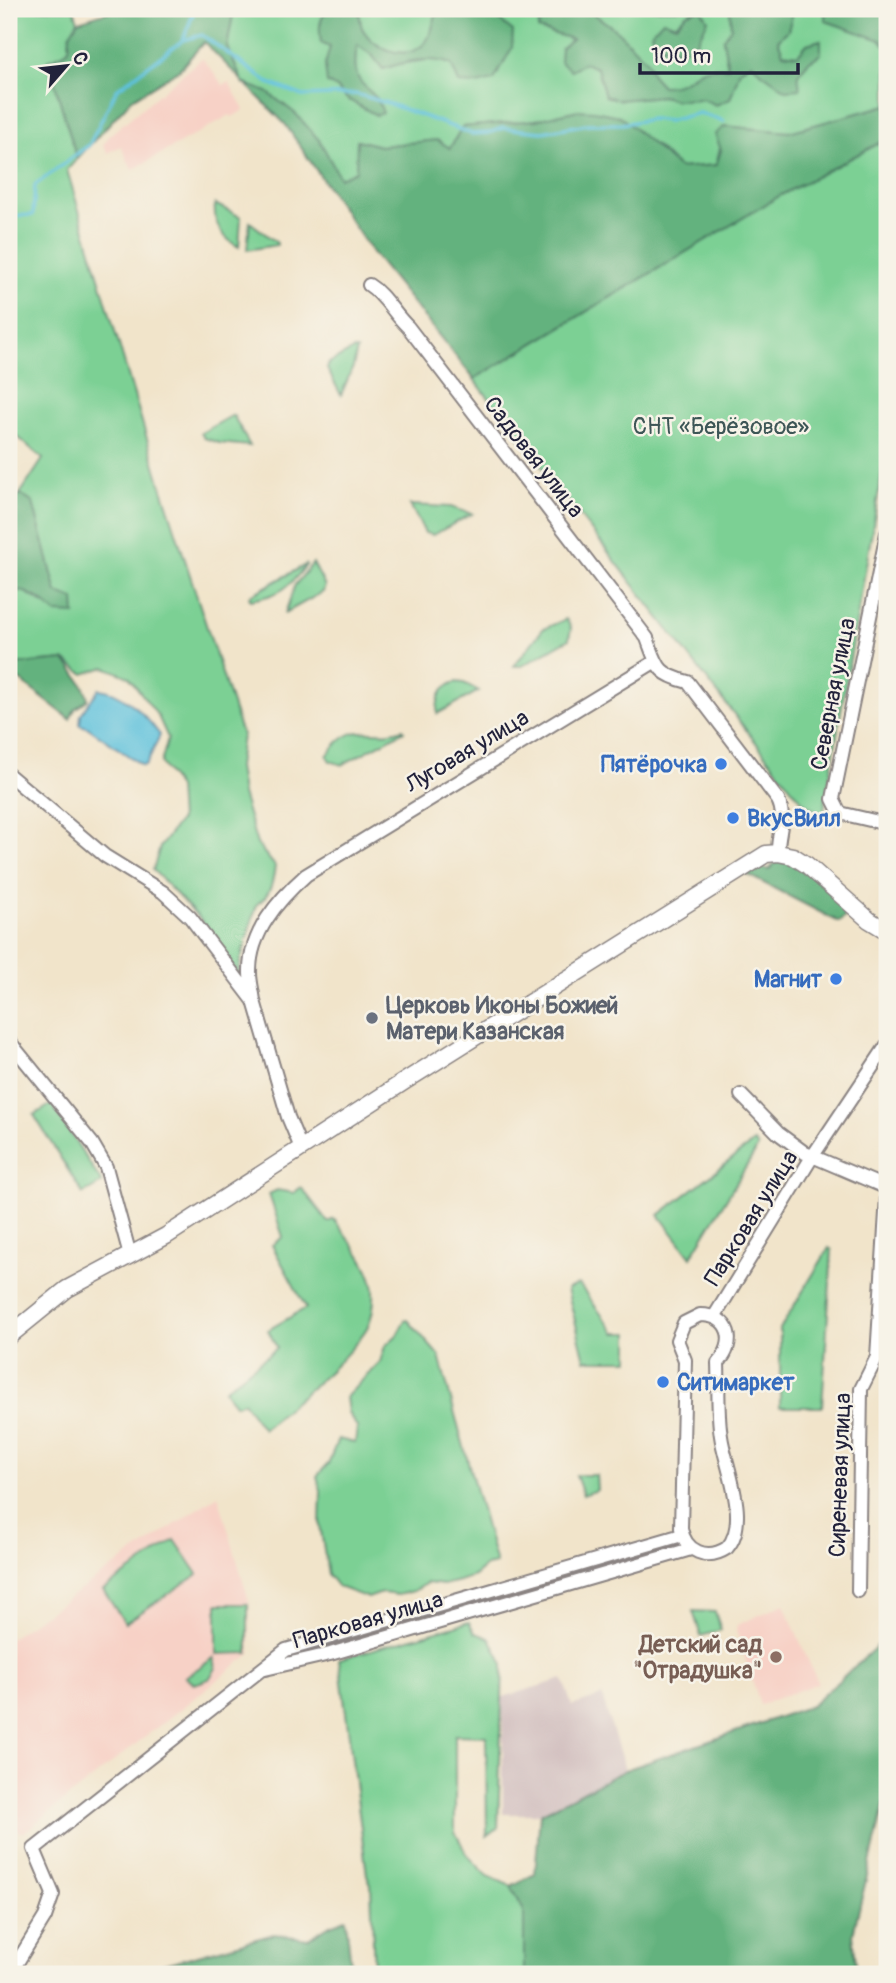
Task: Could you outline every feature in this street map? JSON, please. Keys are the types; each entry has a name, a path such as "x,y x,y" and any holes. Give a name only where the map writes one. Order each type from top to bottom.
{"street":[{"name":"Садовая улица","path":"369,285 376,289 395,315 408,327 639,627 647,638 656,661"},
{"name":"Северная улица","path":"887,533 834,799 839,813 887,824"},
{"path":"656,661 667,676 688,682 778,800 783,820 778,837 779,853"},
{"name":"Луговая улица","path":"254,1001 250,973 252,951 265,923 283,895 321,863 656,661"},
{"path":"9,775 105,856 163,892 190,917 254,1001 288,1117 301,1148"},
{"path":"9,1336 67,1289 166,1236 766,854 793,856 807,865 869,920 887,932"},
{"path":"9,1041 92,1143 106,1167 130,1255"},
{"name":"Парковая улица","path":"714,1317 812,1157 887,1045"},
{"path":"741,1095 778,1133 812,1157 887,1188"},
{"name":"Сиреневая улица","path":"858,1591 861,1389 877,1357 887,1196"},
{"name":"Парковая улица","path":"10,1974 45,1917 53,1894 34,1849 258,1671 286,1650 682,1532 685,1360 677,1343 678,1335 681,1327 692,1318 705,1315 714,1317 725,1325 730,1338 728,1352 718,1363 721,1436 734,1486 736,1531 730,1544 719,1553 705,1555 691,1549 330,1654 258,1671"},
{"path":"682,1532 691,1549"}],"shaded area":[{"path":"202,58 223,85 229,82 244,110 232,117 230,115 132,170 121,146 108,153 103,145 111,134"},
{"path":"218,1495 249,1601 250,1654 23,1833 9,1826 9,1639"},
{"name":"Детский сад \"Отрадушка\"","path":"784,1604 818,1683 760,1705 736,1630 737,1625"},
{"path":"563,1679 572,1706 602,1696 625,1770 540,1814 503,1814 503,1697"}],"green space":[{"path":"9,9 74,9 78,21 70,34 69,48 63,54 48,60 77,159 67,170 162,489 242,735 238,767 242,794 257,844 275,866 268,892 257,904 240,962 239,976 201,920 153,870 160,847 180,820 178,788 161,763 168,738 158,716 129,677 105,667 84,674 64,660 9,665 9,595 21,590 53,609 75,613 57,594 33,503 20,494 43,459 9,429"},
{"path":"117,9 234,9 227,47 242,80 204,42 180,69 131,100 77,159 48,60 63,54 69,48 70,34 78,21"},
{"path":"234,9 329,9 326,11 330,52 325,65 337,88 347,99 376,115 378,99 357,76 357,44 372,55 383,69 434,59 451,64 499,20 501,9 543,9 538,29 573,39 584,63 597,68 605,96 619,100 662,96 676,100 703,99 716,105 730,99 740,70 752,62 762,73 786,89 808,62 821,54 820,40 807,44 798,55 783,54 778,40 788,30 792,16 787,9 824,9 826,21 881,40 887,48 887,105 789,132 725,126 716,165 679,168 655,145 578,110 536,120 462,127 450,148 437,140 380,146 358,140 356,171 340,179 312,133 289,109 276,99 243,84 227,47"},
{"path":"329,9 359,11 361,26 373,41 389,50 407,52 426,42 436,15 457,9 501,9 499,20 513,31 512,48 494,80 477,84 459,83 451,64 434,60 417,60 383,69 372,55 357,45 356,72 362,84 378,102 383,113 376,115 347,99 337,88 327,83 325,65 330,47 321,43 320,29 321,20"},
{"path":"355,9 457,9 436,15 430,35 423,45 415,50 398,52 381,47 367,35 361,26 359,12"},
{"path":"543,9 569,9 592,13 616,30 647,61 652,75 662,86 680,83 707,69 728,68 723,39 731,28 730,9 787,9 792,16 788,30 778,40 783,53 798,55 807,44 821,40 821,54 808,62 798,74 800,89 786,90 752,63 740,70 730,99 716,105 703,99 676,100 662,96 619,100 605,96 597,68 584,63 571,70 560,62 561,48 572,39 538,29"},
{"path":"569,9 699,9 686,14 655,45 681,52 708,20 701,9 730,9 731,28 723,40 728,68 700,70 678,86 662,86 652,75 647,61 616,30 592,13"},
{"path":"699,9 708,20 693,45 684,49 655,45 651,33 663,20 676,25 686,14"},
{"path":"824,9 887,9 887,48 881,40 826,21"},
{"path":"245,84 267,92 296,114 320,141 340,178 356,171 357,140 380,146 437,140 450,148 462,127 536,120 578,110 620,116 679,168 716,165 721,150 715,134 725,126 789,132 887,105 887,139 781,195 474,379 373,254 285,124"},
{"name":"СНТ «Берёзовое»","path":"887,139 887,444 823,816 803,802 792,789 474,379 781,195"},
{"path":"215,204 241,217 239,247 220,229"},
{"path":"250,222 277,243 277,245 247,250"},
{"path":"357,350 353,367 341,395 327,369 329,363"},
{"path":"233,415 250,446 219,443 204,438 201,433"},
{"path":"20,494 33,503 57,593 74,599 75,614 55,613 40,599 21,590 9,595 9,503"},
{"path":"410,505 451,507 472,514 433,535 425,533"},
{"path":"313,563 325,586 323,592 285,613 295,585"},
{"path":"307,564 283,590 250,600 249,596"},
{"path":"566,619 571,628 569,639 522,666 514,666 543,629"},
{"path":"64,660 79,678 88,699 75,709 70,719 9,672 9,665"},
{"path":"456,682 479,691 437,714 440,694"},
{"path":"404,731 342,765 330,761 327,756 346,736"},
{"path":"777,861 797,865 815,878 845,909 844,918 839,922 746,874 758,866 769,870"},
{"path":"52,1104 102,1183 83,1194 34,1115"},
{"path":"754,1142 758,1147 691,1257 659,1215"},
{"path":"301,1187 328,1222 334,1219 362,1258 373,1284 373,1308 370,1321 355,1345 317,1383 263,1429 243,1402 236,1405 224,1390 277,1348 268,1330 306,1308 272,1245 283,1237 269,1194 277,1190 294,1193"},
{"path":"829,1248 832,1250 822,1407 780,1407 780,1329"},
{"path":"579,1284 615,1333 629,1333 629,1360 585,1360 567,1289"},
{"path":"405,1320 408,1320 439,1356 496,1564 486,1566 474,1576 459,1581 443,1585 427,1583 398,1595 382,1593 368,1598 338,1587 328,1574 320,1525 321,1491 317,1476 328,1464 338,1439 355,1443 357,1427 348,1413 346,1397 380,1362 385,1346 397,1335"},
{"path":"576,1475 596,1475 597,1490 583,1495"},
{"path":"175,1540 198,1574 125,1623 103,1590"},
{"path":"217,1604 248,1604 248,1653 217,1654"},
{"path":"693,1611 715,1612 721,1630 701,1636"},
{"path":"469,1622 475,1633 490,1638 503,1664 498,1828 487,1836 486,1736 455,1735 455,1832 468,1856 488,1876 511,1886 524,1911 524,1974 374,1974 371,1884 367,1875 339,1659"},
{"path":"887,1637 887,1793 853,1934 857,1974 524,1974 524,1911 511,1886 535,1874 540,1814 625,1770 811,1706"},
{"path":"214,1658 216,1668 209,1679 195,1684 185,1677"},
{"path":"346,1919 352,1974 107,1974 111,1968 151,1968 274,1934 308,1939 330,1925"}],"water":[{"path":"99,689 126,699 160,735 143,766 87,727 80,725 81,714"}],"waterway":[{"path":"9,216 33,215 35,185 89,145 117,89 183,40 195,9"},
{"path":"183,40 202,35 269,83 303,96 356,94 472,134 503,128 542,132 588,124 622,124 652,119 668,121 699,113 724,121"}],"place":[{"name":"Пятёрочка","path":"721,764"},
{"name":"ВкусВилл","path":"733,818"},
{"name":"Магнит","path":"836,979"},
{"name":"Церковь Иконы Божией Матери Казанская","path":"372,1018"},
{"name":"Ситимаркет","path":"663,1382"},
{"name":"Детский сад \"Отрадушка\"","path":"776,1657"}]}
